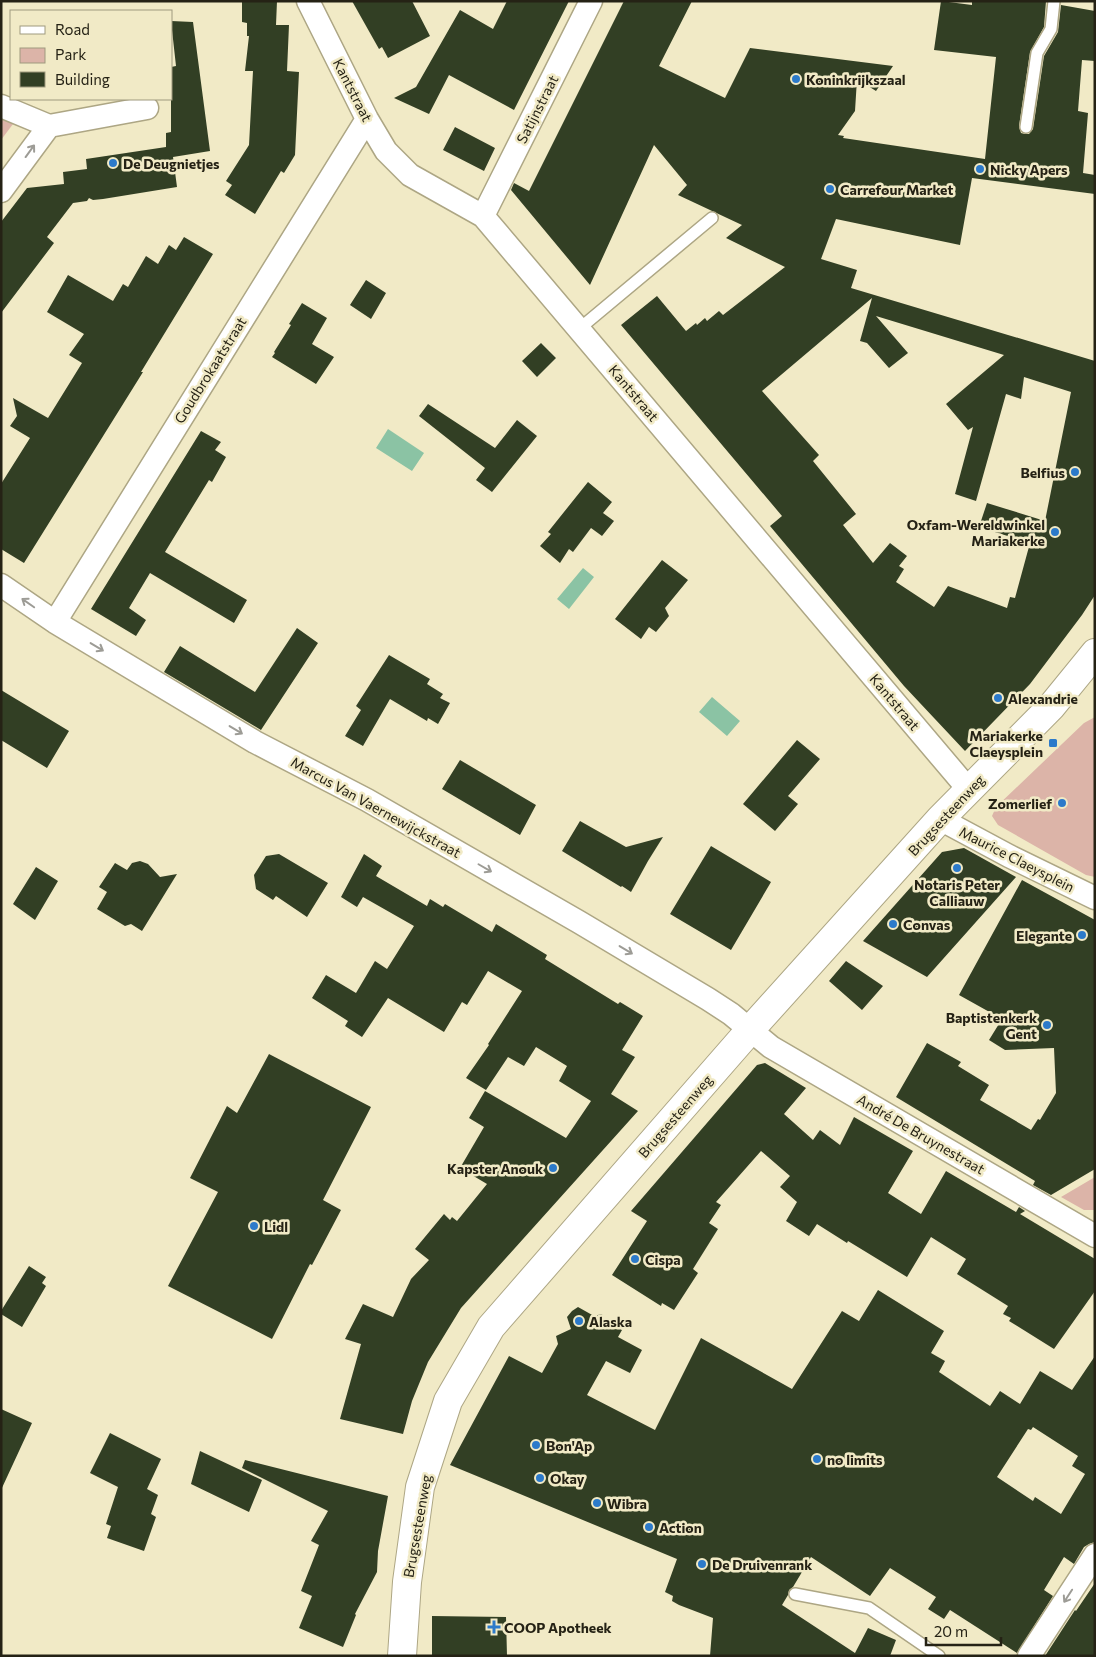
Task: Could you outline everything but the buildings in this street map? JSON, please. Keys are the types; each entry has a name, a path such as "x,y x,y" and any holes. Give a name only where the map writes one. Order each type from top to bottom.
{"street":[{"name":"Kantstraat","path":"308,1 367,119 386,151 410,175 483,216 969,790"},
{"name":"Satijnstraat","path":"483,216 591,1"},
{"path":"1,106 49,126 147,108"},
{"name":"Goudbrokaatstraat","path":"55,622 367,119"},
{"path":"1,191 49,126"},
{"name":"Marcus Van Vaernewijckstraat","path":"1,585 55,622 255,742 367,800 587,927 708,999 731,1014 750,1030"},
{"name":"Brugsesteenweg","path":"402,1656 407,1582 420,1487 448,1401 491,1327 750,1030 940,819 1051,707 1094,657"},
{"name":"Maurice Claeysplein","path":"940,819 1009,856 1095,898"},
{"name":"André De Bruynestraat","path":"750,1030 771,1047 1095,1236"},
{"path":"1030,1656 1095,1555"}],"lane":[{"path":"1026,127 1037,53 1051,29 1054,1"},
{"path":"579,329 712,218"},
{"path":"795,1594 869,1608 939,1656"}],"green space":[{"path":"1,115 16,120 1,140"},
{"path":"1095,717 1095,877 1086,875 998,825 992,816 996,807 1084,723"},
{"path":"1095,1177 1095,1210 1084,1210 1061,1197"}],"shaded area":[{"path":"388,429 424,453 412,471 376,448"},
{"path":"583,568 594,577 569,609 557,599"},
{"path":"712,697 740,721 727,736 699,712"}],"place":[{"name":"Koninkrijkszaal","path":"796,79"},
{"name":"De Deugnietjes","path":"113,163"},
{"name":"Nicky Apers","path":"980,169"},
{"name":"Carrefour Market","path":"830,189"},
{"name":"Belfius","path":"1075,472"},
{"name":"Oxfam-Wereldwinkel Mariakerke","path":"1055,532"},
{"name":"Alexandrie","path":"998,698"},
{"name":"Mariakerke Claeysplein","path":"1053,743"},
{"name":"Zomerlief","path":"1062,803"},
{"name":"Notaris Peter Calliauw","path":"957,868"},
{"name":"Convas","path":"893,924"},
{"name":"Elegante","path":"1082,935"},
{"name":"Baptistenkerk Gent","path":"1047,1025"},
{"name":"Kapster Anouk","path":"553,1168"},
{"name":"Lidl","path":"254,1226"},
{"name":"Cispa","path":"635,1259"},
{"name":"Alaska","path":"579,1321"},
{"name":"Bon'Ap","path":"536,1445"},
{"name":"no limits","path":"817,1459"},
{"name":"Okay","path":"540,1478"},
{"name":"Wibra","path":"597,1503"},
{"name":"Action","path":"649,1527"},
{"name":"De Druivenrank","path":"702,1564"},
{"name":"COOP Apotheek","path":"494,1627"}]}
